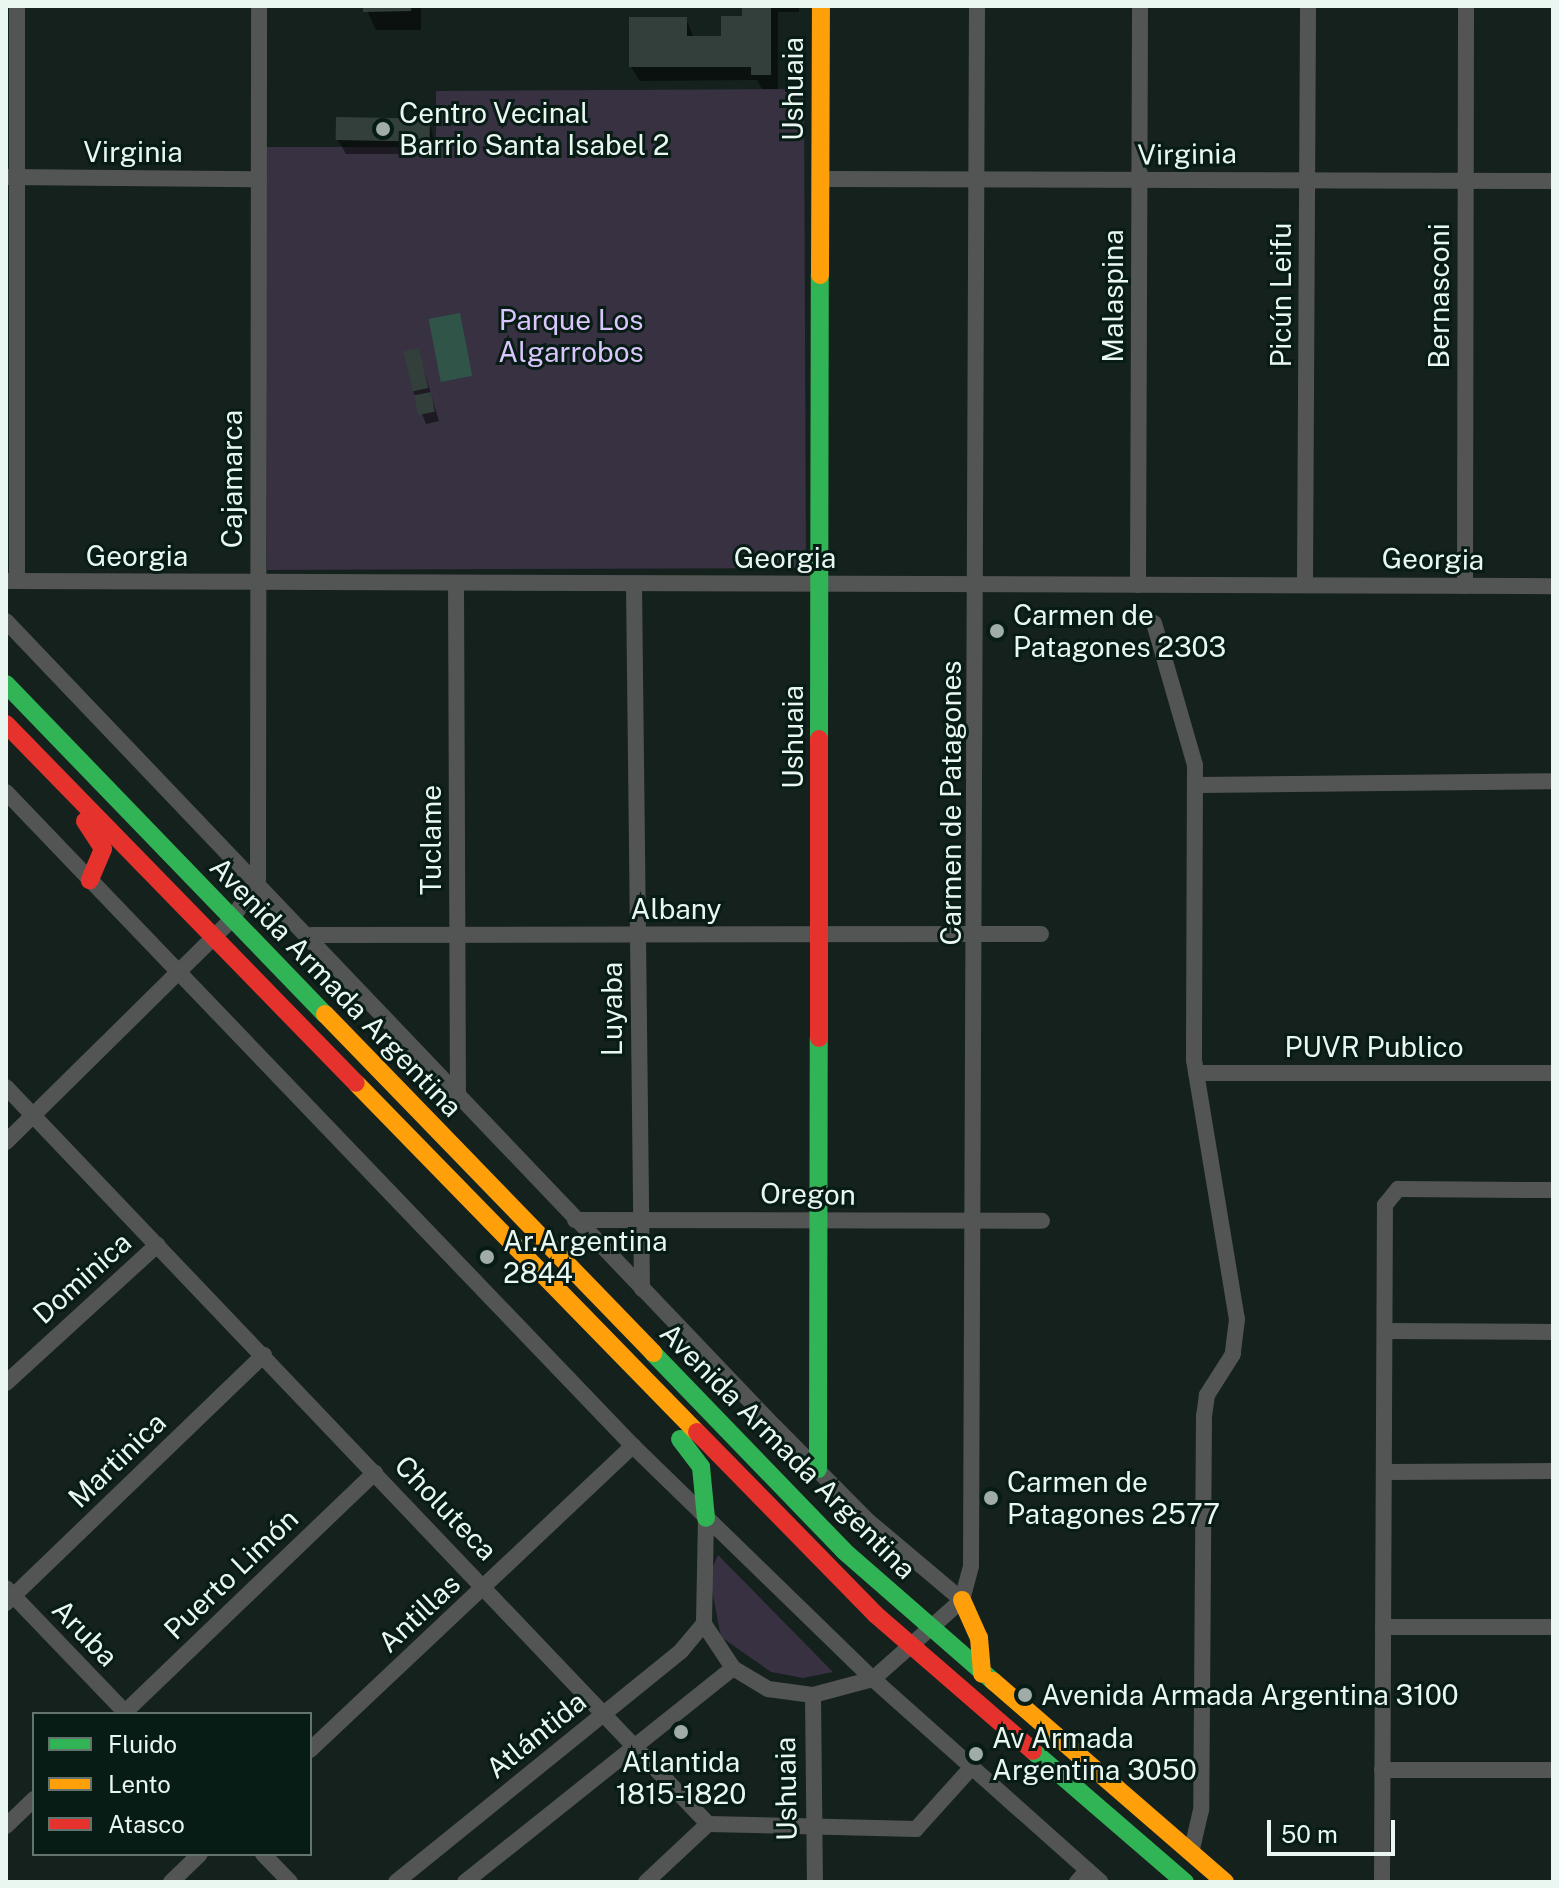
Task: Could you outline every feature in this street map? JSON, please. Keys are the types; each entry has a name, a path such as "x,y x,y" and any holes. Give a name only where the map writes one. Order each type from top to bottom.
{"main road":[{"name":"Ushuaia","path":"818,1469 821,1220 821,6"},
{"name":"Avenida Armada Argentina","path":"6,684 713,1418 926,1627 1225,1882"},
{"name":"Avenida Armada Argentina","path":"6,724 603,1343 910,1645 1185,1882"},
{"path":"43,763 103,849 90,880"},
{"path":"603,1343 697,1458 706,1518"},
{"path":"962,1600 979,1638 982,1674"}],"street":[{"path":"12,581 12,177 17,6"},
{"name":"Cajamarca","path":"258,879 259,6"},
{"name":"Carmen de Patagones","path":"962,1600 971,1566 979,586 977,6"},
{"name":"Malaspina","path":"1138,585 1140,6"},
{"name":"Picún Leifu","path":"1305,584 1308,6"},
{"name":"Bernasconi","path":"1465,586 1466,6"},
{"name":"Virginia","path":"12,177 259,179"},
{"name":"Virginia","path":"821,179 977,182 1308,179 1553,181"},
{"name":"Georgia","path":"12,581 1553,586"},
{"name":"Tuclame","path":"456,583 458,1098"},
{"name":"Luyaba","path":"634,584 642,1289"},
{"name":"Avenida Armada Argentina","path":"6,621 312,935 458,1098 642,1289 818,1469 962,1600"},
{"path":"1154,623 1197,785 1190,849 1196,1073 1237,1319 1233,1354 1207,1395 1204,1416 1201,1819 1191,1853"},
{"path":"1197,785 1553,781"},
{"path":"6,792 176,973 633,1446 1082,1876 1101,1882"},
{"path":"6,1142 214,938 232,919 258,879"},
{"name":"Albany","path":"312,935 1041,934"},
{"name":"PUVR Publico","path":"1196,1073 1553,1073"},
{"name":"Choluteca","path":"6,1087 607,1711 708,1824"},
{"path":"1382,1882 1385,1205 1391,1193 1553,1190"},
{"name":"Oregon","path":"575,1220 1042,1221"},
{"name":"Dominica","path":"6,1383 157,1245"},
{"path":"1385,1331 1553,1332"},
{"name":"Martinica","path":"8,1596 264,1355"},
{"name":"Antillas","path":"312,1748 633,1446"},
{"path":"1384,1472 1553,1471"},
{"name":"Puerto Limón","path":"126,1712 375,1472"},
{"path":"706,1518 704,1624 733,1668 768,1689 813,1695 873,1679 926,1627 962,1600"},
{"name":"Aruba","path":"8,1596 124,1712"},
{"name":"Atlántida","path":"396,1882 688,1646 704,1624"},
{"path":"1383,1627 1553,1627"},
{"path":"465,1882 634,1742 733,1668"},
{"name":"Ushuaia","path":"813,1695 815,1882"},
{"path":"648,1881 708,1824 907,1831 924,1823 970,1769"},
{"path":"1382,1770 1553,1770"},
{"path":"6,1826 32,1801"},
{"path":"171,1882 198,1856"},
{"path":"265,1856 290,1882"}],"green space":[{"name":"Parque Los Algarrobos","path":"804,89 806,568 267,570 265,147 436,147 436,91"},
{"path":"718,1555 833,1672 803,1678 771,1672 721,1637 709,1575"}],"shaded area":[{"path":"460,313 472,376 441,382 429,319"}],"building":[{"path":"363,6 411,6 411,11 363,12"},
{"path":"742,6 771,6 771,75 751,75 751,67 629,67 629,17 687,17 687,36 721,36 721,16 742,16"},
{"name":"Centro Vecinal Barrio Santa Isabel 2","path":"336,117 430,119 430,142 336,140"},
{"path":"419,348 428,388 413,392 403,352"},
{"path":"431,392 435,412 418,415 414,395"}],"traffic: fast":[{"path":"819,739 820,275"},
{"path":"6,684 325,1014"},
{"path":"818,1469 819,1038"},
{"path":"653,1353 844,1551 993,1681"},
{"path":"680,1439 701,1467 706,1518"},
{"path":"1033,1751 1185,1882"}],"traffic: slow":[{"path":"820,275 821,6"},
{"path":"325,1014 653,1353"},
{"path":"356,1083 697,1432"},
{"path":"962,1600 979,1638 982,1674"},
{"path":"993,1681 1225,1882"}],"traffic: jam":[{"path":"6,724 356,1083"},
{"path":"819,739 819,1038"},
{"path":"85,821 103,849 90,880"},
{"path":"697,1432 875,1614 1033,1751"}],"place":[{"name":"Centro Vecinal Barrio Santa Isabel 2","path":"383,129"},
{"name":"Carmen de Patagones 2303","path":"997,631"},
{"name":"Ar.Argentina 2844","path":"487,1257"},
{"name":"Carmen de Patagones 2577","path":"991,1498"},
{"name":"Avenida Armada Argentina 3100","path":"1025,1695"},
{"name":"Atlantida 1815-1820","path":"681,1732"},
{"name":"Av Armada Argentina 3050","path":"976,1754"}]}
